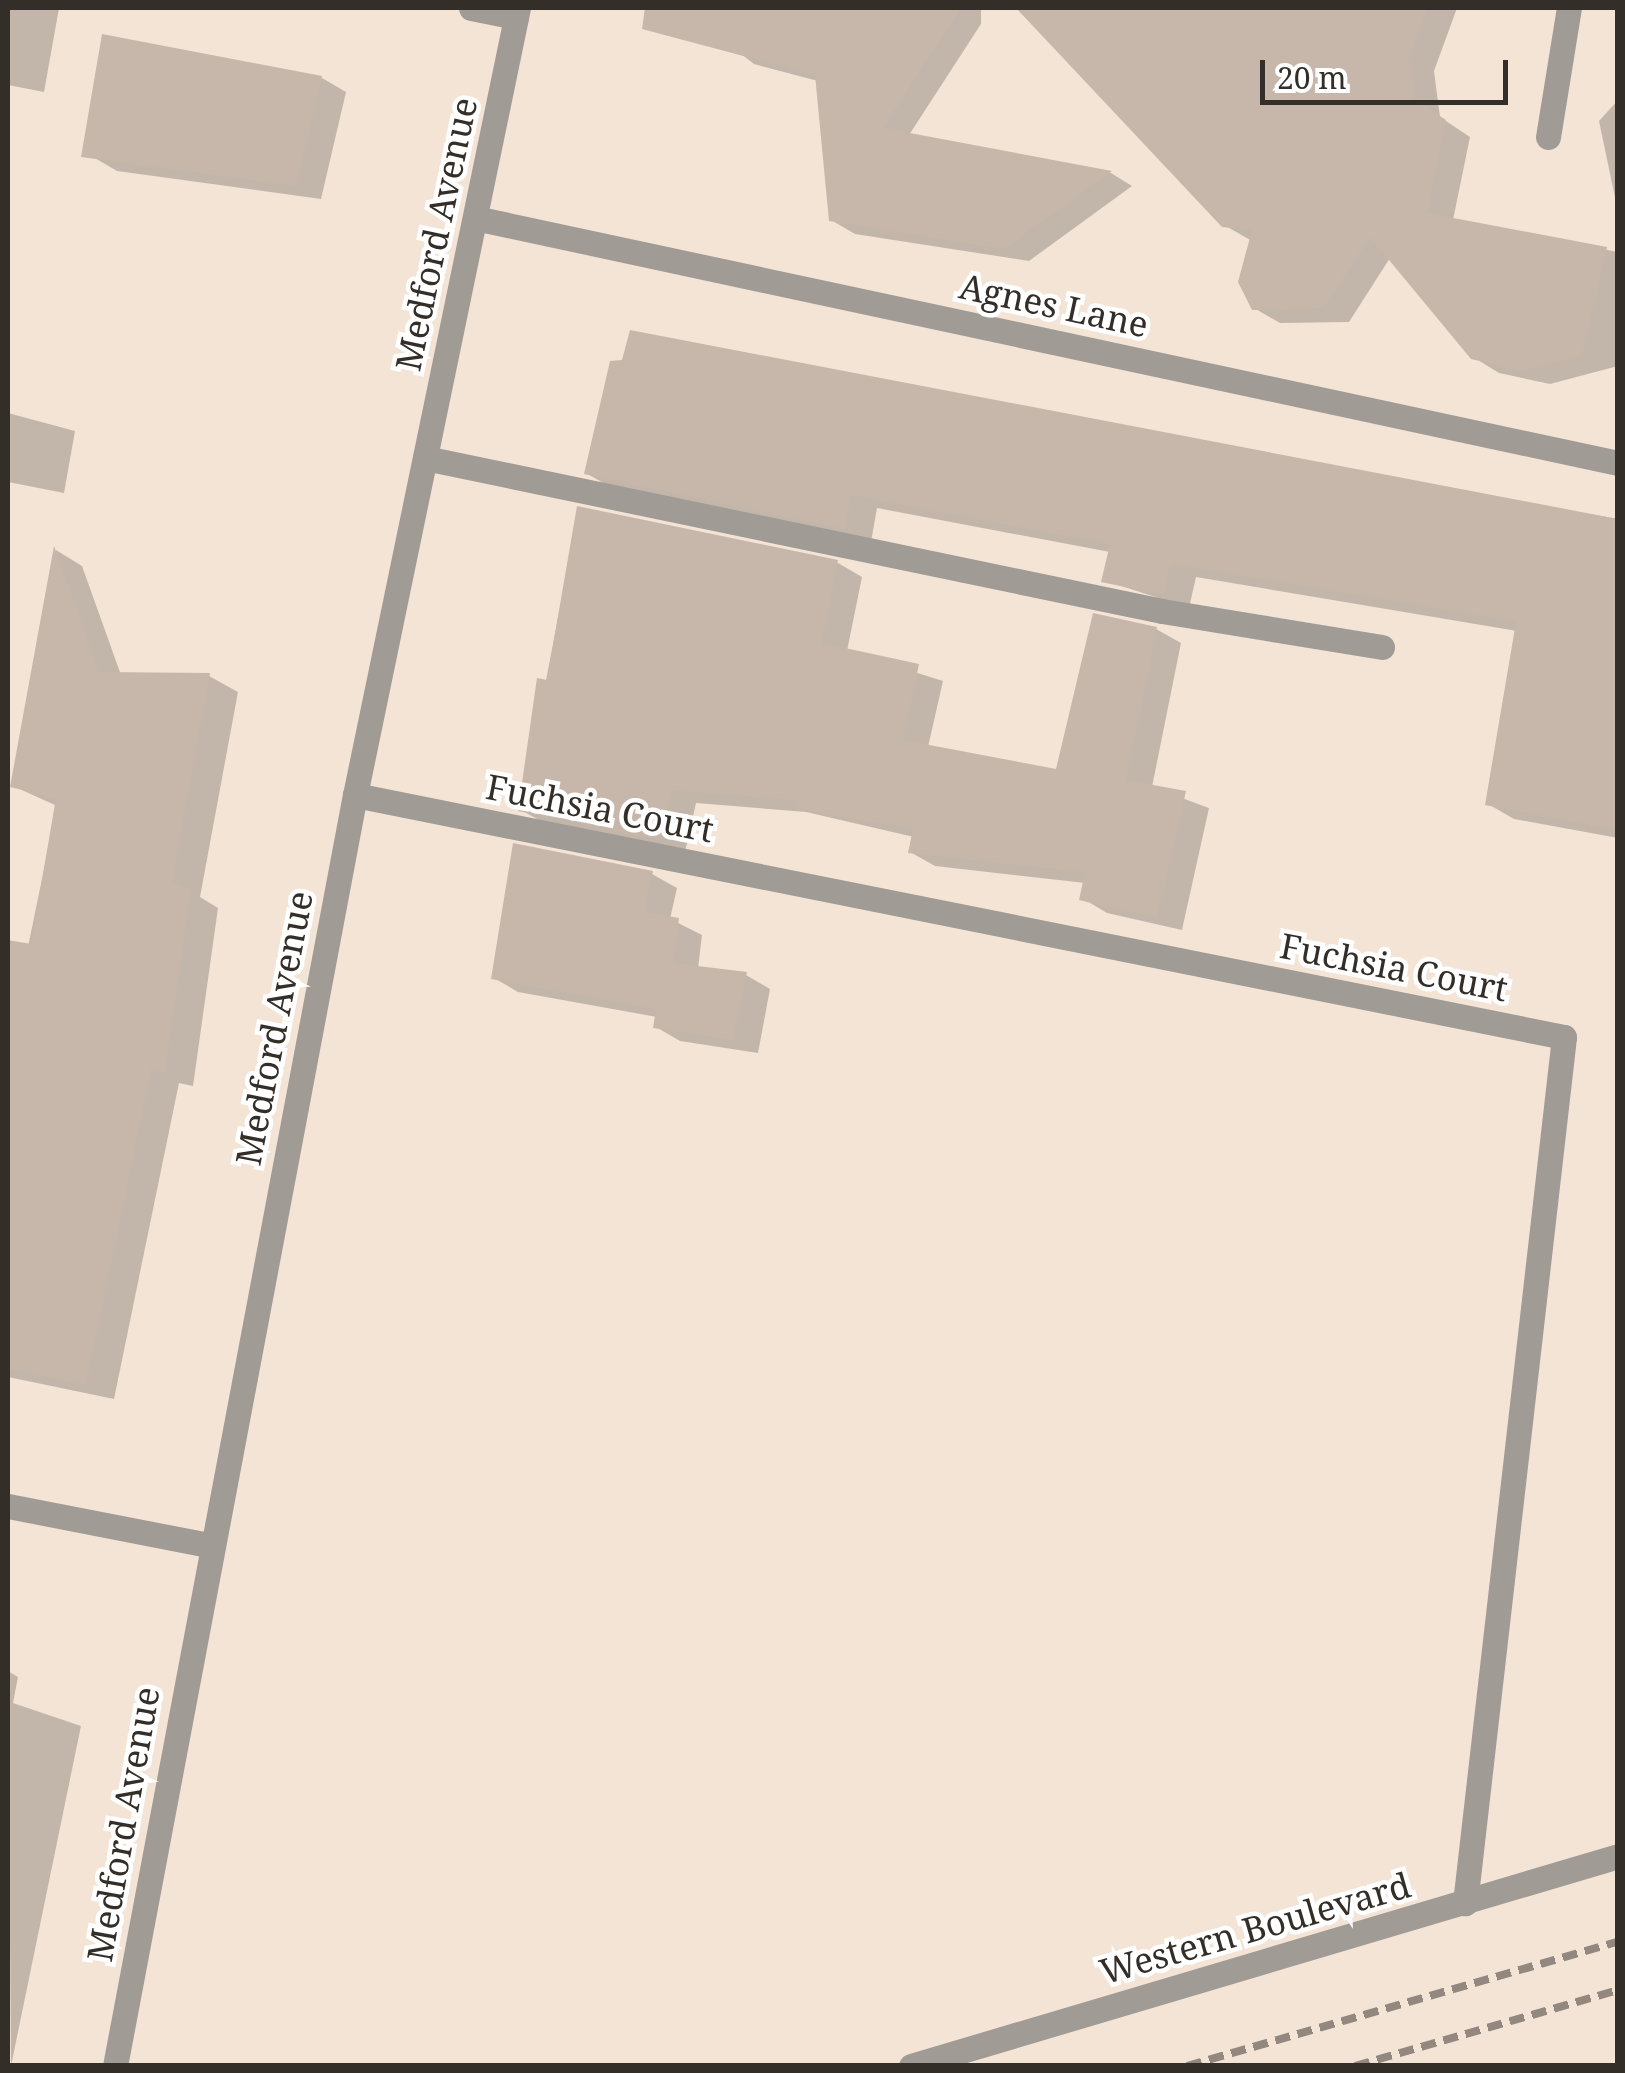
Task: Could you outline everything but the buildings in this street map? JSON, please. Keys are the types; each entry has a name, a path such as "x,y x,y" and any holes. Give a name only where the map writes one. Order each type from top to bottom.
{"street":[{"path":"471,8 517,12"},
{"path":"1548,137 1569,8"},
{"name":"Medford Avenue","path":"115,2066 208,1545 355,794 517,12"},
{"name":"Agnes Lane","path":"475,218 1618,463"},
{"path":"425,458 1162,611 1382,648"},
{"name":"Fuchsia Court","path":"355,794 1564,1037 1465,1903"},
{"path":"8,1506 208,1545"},
{"name":"Western Boulevard","path":"911,2066 1618,1856"}],"railway":[{"path":"1187,2066 1618,1942"},
{"path":"1355,2066 1618,1990"}]}
